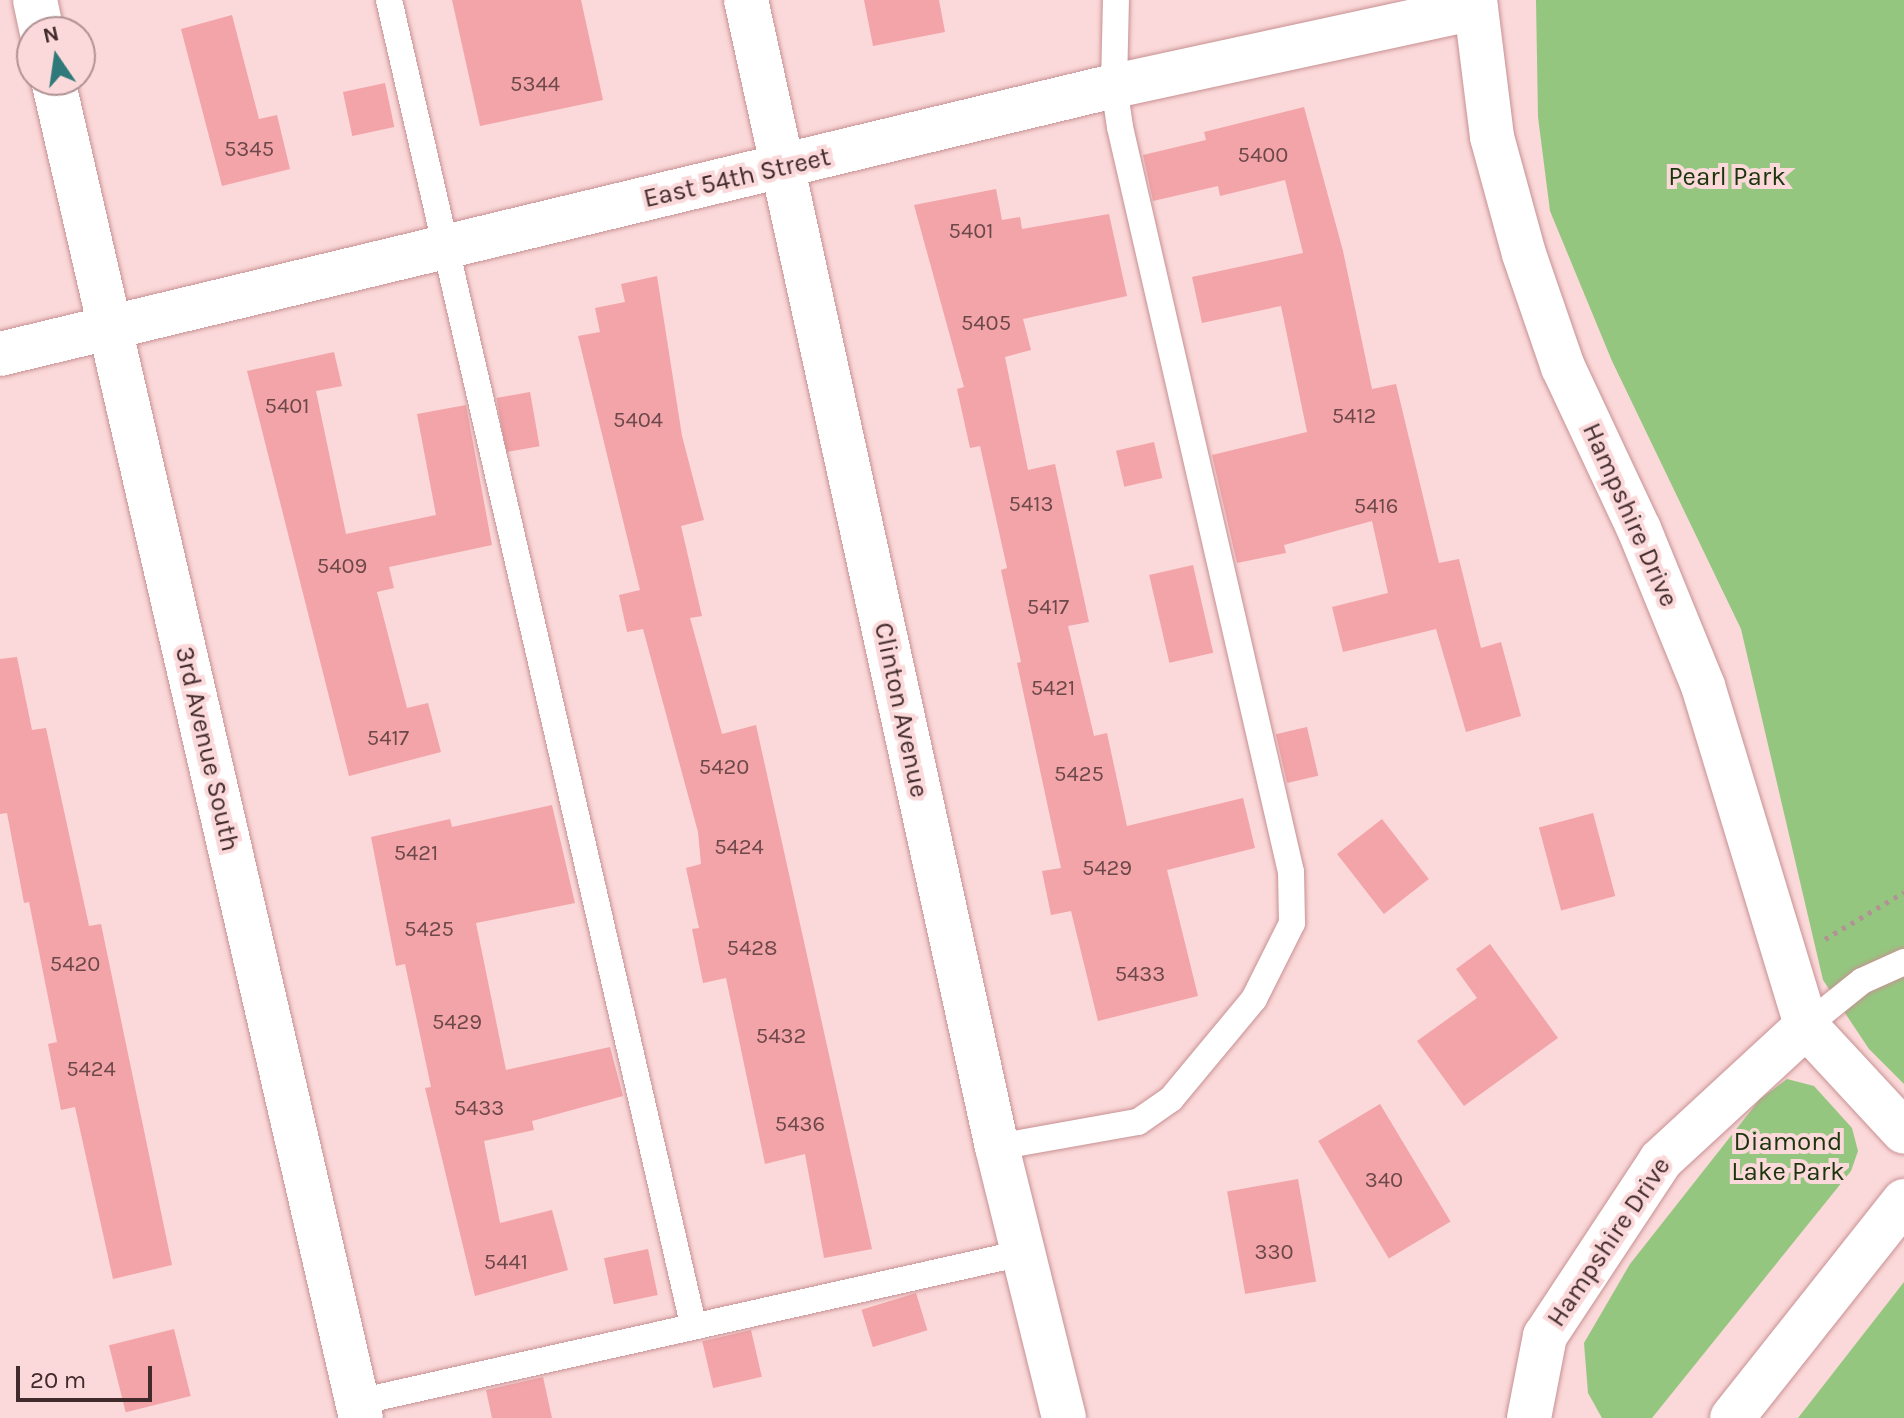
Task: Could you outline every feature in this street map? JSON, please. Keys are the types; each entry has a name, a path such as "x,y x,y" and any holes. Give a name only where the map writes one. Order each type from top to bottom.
{"street":[{"name":"Clinton Avenue","path":"746,0 997,1147 1027,1252 1064,1418"},
{"name":"East 54th Street","path":"0,354 1114,86 1475,4"},
{"name":"Hampshire Drive","path":"1475,4 1492,137 1524,254 1563,367 1639,529 1703,686 1806,1026 1904,1132"},
{"name":"3rd Avenue South","path":"57,96 359,1410"},
{"name":"Hampshire Drive","path":"1529,1418 1545,1336 1661,1160 1806,1026"},
{"path":"1732,1418 1904,1201"}],"lane":[{"path":"389,0 693,1324"},
{"path":"997,1147 1138,1122 1171,1099 1254,999 1292,923 1291,872 1114,86 1116,0"},
{"path":"1806,1026 1862,981 1904,962"},
{"path":"359,1410 693,1324 1027,1252"}],"path":[{"path":"1788,965 1844,925 1904,892"}],"green space":[{"name":"Pearl Park","path":"1536,0 1904,0 1904,1084 1869,1049 1823,980 1741,629 1612,361 1550,211 1538,117"},
{"name":"Diamond Lake Park","path":"1787,1079 1814,1086 1852,1128 1858,1151 1851,1171 1652,1418 1602,1418 1588,1393 1584,1343 1630,1264 1760,1099"},
{"path":"1904,1282 1904,1418 1798,1418"}],"building":[{"path":"452,0 581,0 603,100 480,126"},
{"path":"864,0 939,0 945,32 873,46"},
{"path":"232,15 259,119 277,115 290,169 222,186 181,29"},
{"path":"385,83 394,127 352,136 343,92"},
{"path":"1304,107 1343,251 1372,389 1396,384 1439,563 1459,559 1481,648 1501,642 1521,716 1466,732 1436,629 1343,652 1332,607 1388,593 1372,521 1284,545 1286,553 1237,563 1212,455 1307,432 1281,306 1202,323 1192,277 1303,253 1285,180 1220,196 1218,186 1153,201 1143,155 1206,140 1204,132"},
{"path":"996,189 1002,220 1020,217 1022,229 1109,214 1127,296 1023,319 1031,350 1005,357 1028,470 1055,464 1089,622 1068,626 1094,736 1107,733 1127,826 1243,798 1255,848 1167,870 1198,996 1098,1021 1071,911 1051,915 1042,871 1061,868 1017,663 1021,662 1001,570 1007,568 980,446 970,448 957,389 964,387 914,205"},
{"path":"657,276 682,436 704,520 681,526 702,616 690,618 722,734 756,725 872,1249 824,1258 805,1154 765,1164 726,978 703,983 692,929 699,928 686,868 701,864 698,832 643,629 627,632 619,595 640,590 578,336 600,332 595,308 625,302 621,284"},
{"path":"334,352 342,386 316,391 346,534 436,515 417,414 466,405 492,545 389,567 394,588 377,592 407,708 428,703 441,752 349,776 247,371"},
{"path":"530,392 540,446 506,452 497,398"},
{"path":"1154,442 1162,478 1124,487 1116,451"},
{"path":"1193,565 1213,653 1169,663 1149,575"},
{"path":"17,657 32,730 46,728 89,926 101,924 172,1265 113,1279 75,1107 61,1110 48,1044 57,1042 29,902 24,903 7,813 0,814 0,659"},
{"path":"1307,727 1318,776 1287,783 1276,734"},
{"path":"552,805 575,903 476,923 506,1070 610,1047 623,1096 532,1121 534,1130 484,1141 500,1223 552,1210 568,1270 475,1296 425,1088 431,1087 405,964 396,966 371,837 450,819 452,827"},
{"path":"1593,813 1615,896 1561,911 1539,827"},
{"path":"1382,819 1429,879 1384,914 1337,854"},
{"path":"1490,944 1558,1038 1464,1106 1417,1041 1477,998 1456,969"},
{"path":"1380,1104 1451,1221 1389,1259 1318,1141"},
{"path":"1298,1179 1316,1281 1245,1294 1227,1192"},
{"path":"648,1249 658,1295 614,1304 604,1258"},
{"path":"916,1293 927,1330 873,1347 861,1310"},
{"path":"174,1329 191,1396 126,1412 109,1345"},
{"path":"751,1330 762,1377 713,1388 702,1341"},
{"path":"543,1377 552,1418 492,1418 486,1390"}]}
